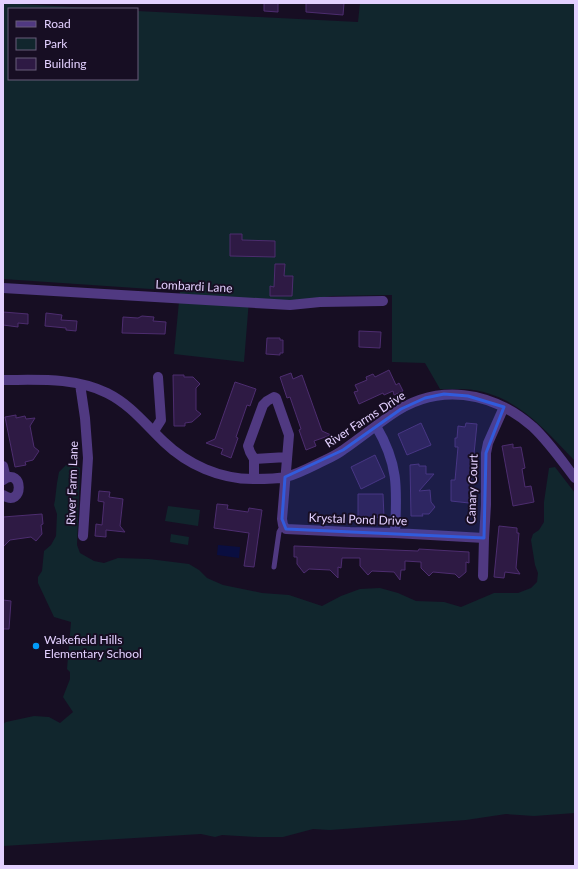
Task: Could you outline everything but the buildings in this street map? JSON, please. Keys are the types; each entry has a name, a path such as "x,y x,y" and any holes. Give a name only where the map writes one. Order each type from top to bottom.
{"street":[{"name":"Lombardi Lane","path":"3,288 290,305 320,302 383,301"},
{"path":"154,431 161,420 158,377"},
{"name":"River Farms Drive","path":"3,380 52,380 80,384 101,390 119,400 138,414 162,441 198,466 227,476 254,479 285,477 306,470 335,455 411,403 444,394 475,396 489,400 504,407 540,434 575,478"},
{"name":"River Farm Lane","path":"80,384 85,418 88,458 83,536"},
{"path":"254,479 254,459 248,446 263,405 266,400 274,397 276,398 289,435 282,519 283,525"},
{"name":"Canary Court","path":"484,576 486,453 488,443 504,407"},
{"path":"376,426 384,439 394,467 396,487 395,532"},
{"path":"254,459 287,457"},
{"path":"3,466 5,479 16,479 20,488 15,496 8,497 3,495"},
{"name":"Krystal Pond Drive","path":"283,525 286,529 290,530 395,532 484,538"}],"lane":[{"path":"274,567 279,532 283,525"}],"highlighted area":[{"path":"444,394 468,396 504,407 486,453 484,538 286,529 282,519 285,477 343,450 401,409 425,398"}],"green space":[{"path":"3,3 90,8 8,8 8,80 138,80 138,11 358,22 360,3 575,3 575,461 551,436 513,404 482,392 464,389 440,389 425,363 392,362 392,295 332,296 290,302 249,300 244,362 174,354 180,291 3,279"},
{"path":"66,465 74,465 80,468 77,545 80,553 94,561 104,563 118,558 149,559 189,564 199,570 207,578 223,585 262,593 289,595 322,606 341,596 360,589 380,588 398,593 416,601 444,602 461,607 494,593 518,593 531,588 537,582 538,573 535,565 531,540 533,534 539,530 544,522 544,502 549,468 555,467 575,493 575,813 534,816 506,814 466,820 330,830 313,829 283,837 222,835 215,837 201,834 3,846 3,724 34,716 49,717 60,723 73,712 63,697 70,679 70,672 67,669 71,622 54,617 38,583 38,577 42,571 44,551 51,545 56,536 57,514 54,505 57,483 59,472"},
{"path":"168,506 200,510 198,526 165,521"},
{"path":"171,534 189,537 188,545 170,542"}],"shaded area":[{"path":"218,545 240,547 239,558 217,555"}],"place":[{"name":"Wakefield Hills Elementary School","path":"36,646"}]}
